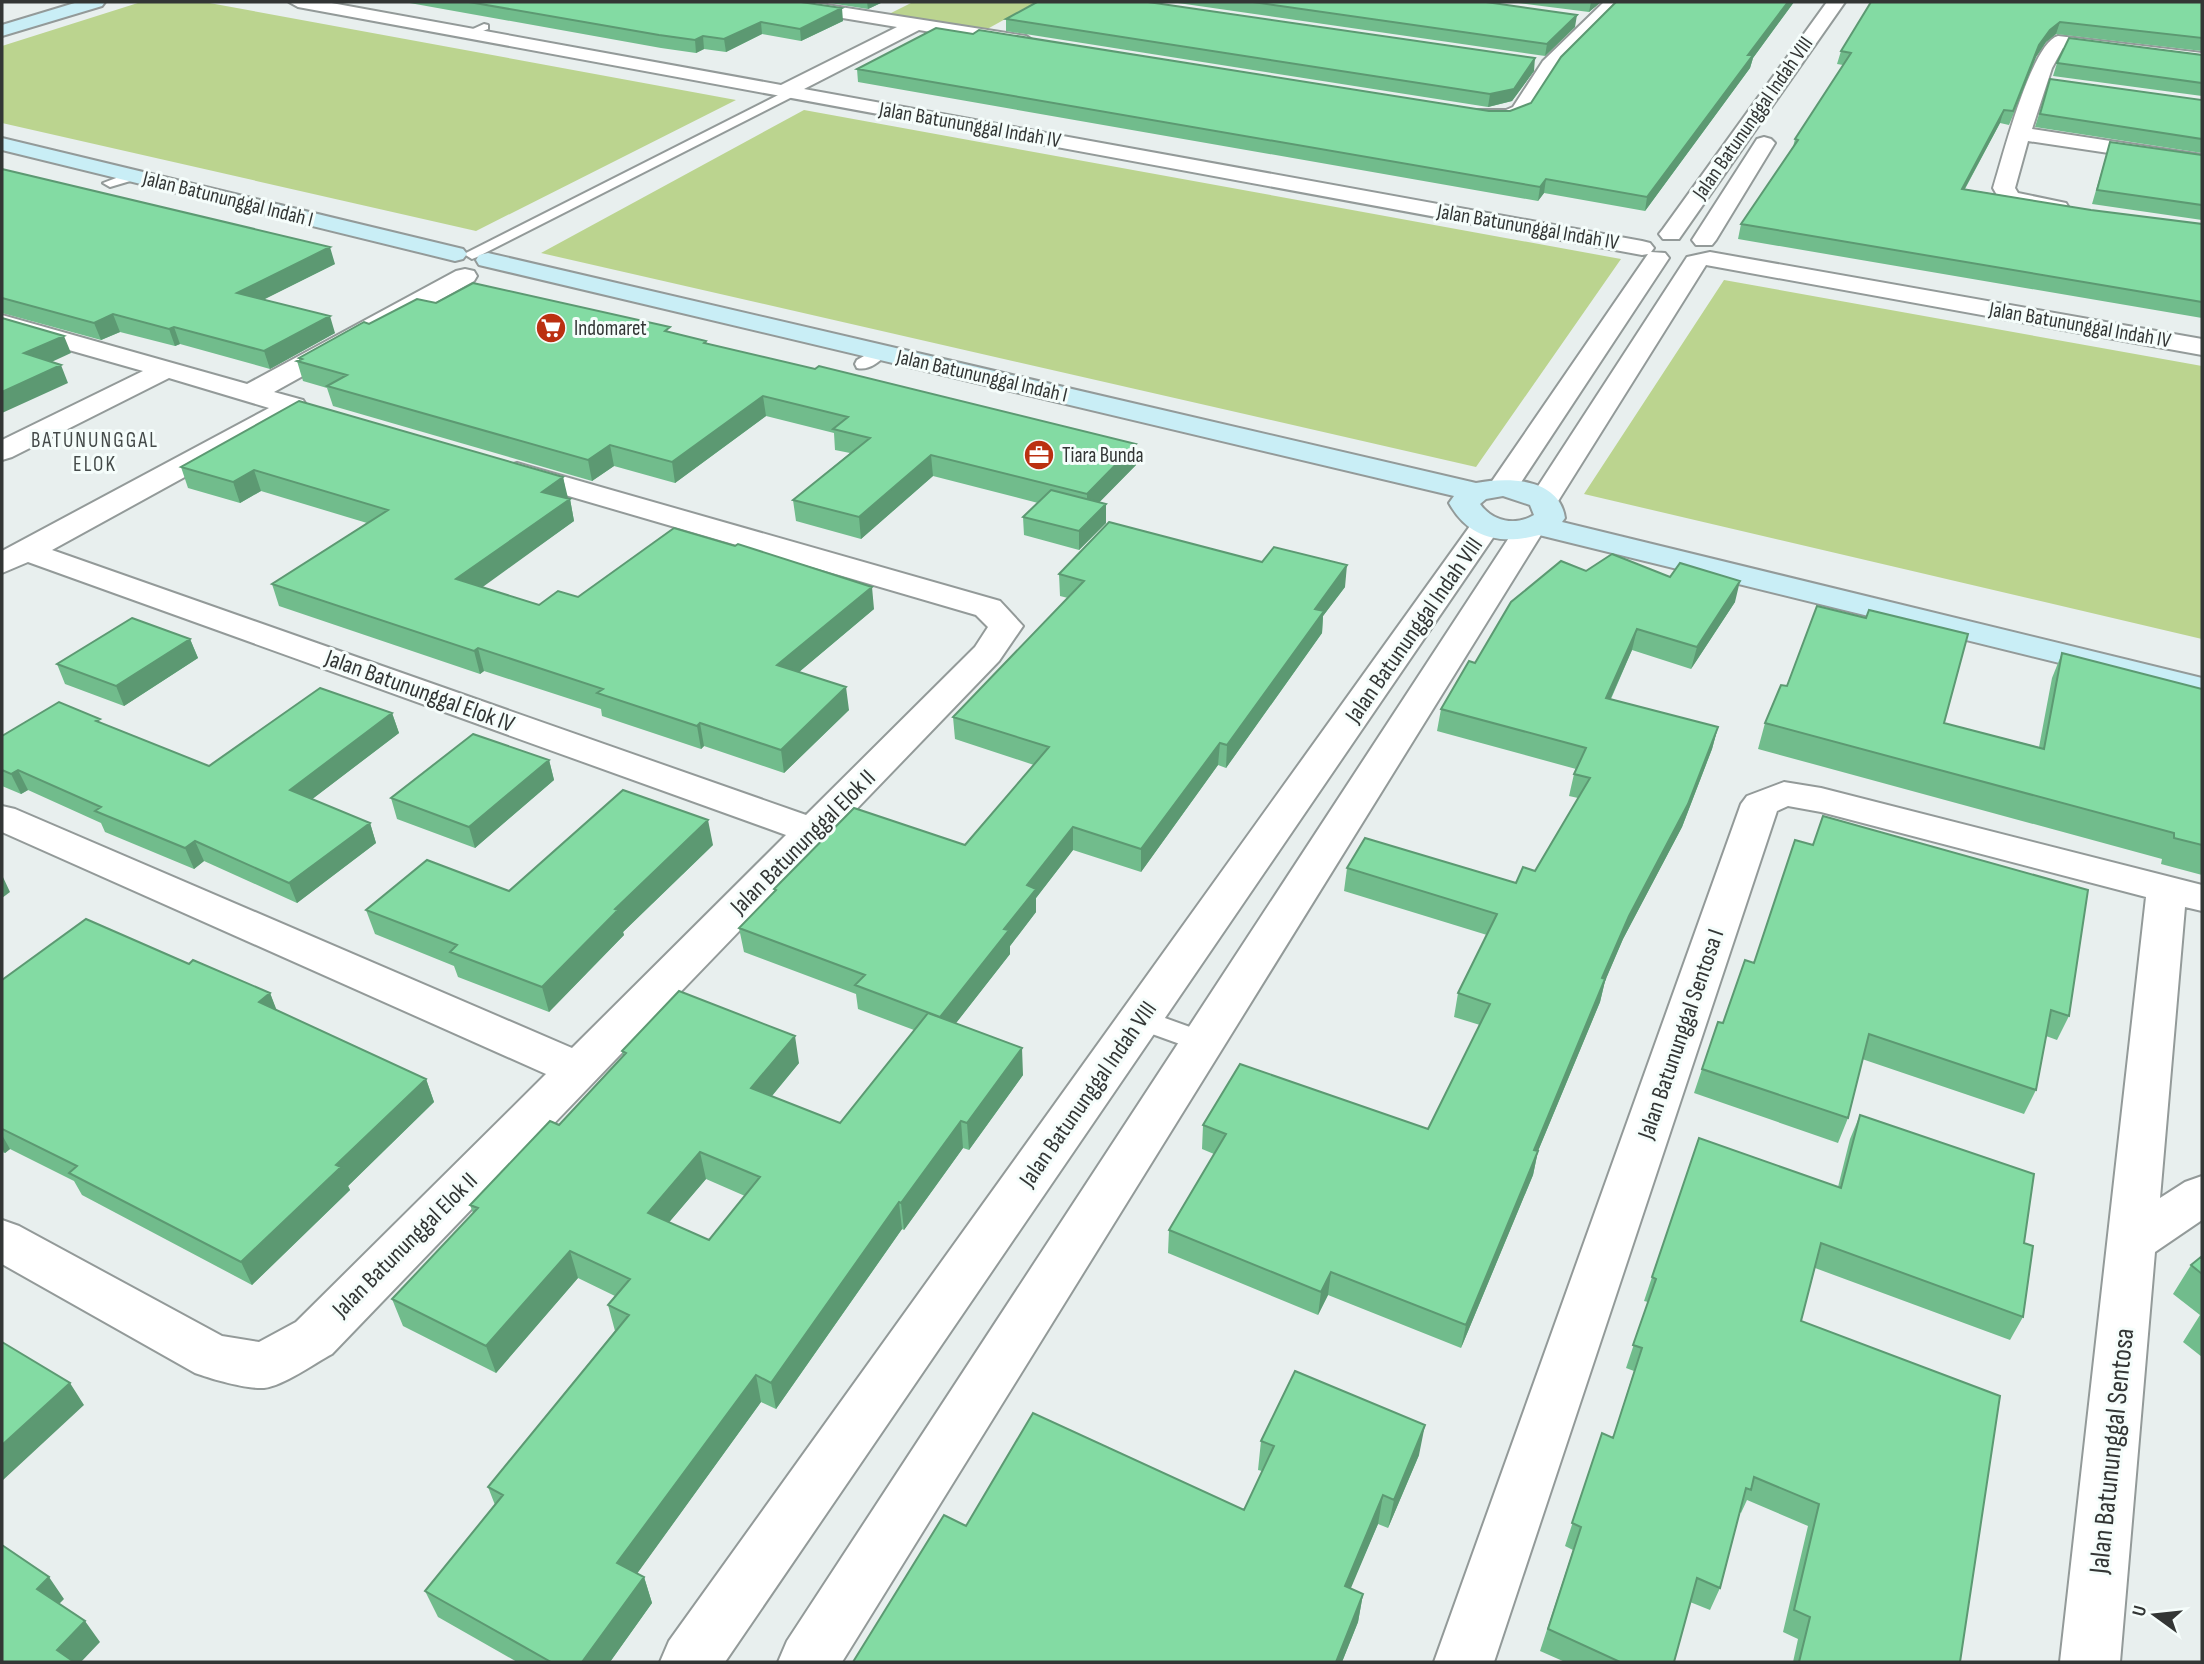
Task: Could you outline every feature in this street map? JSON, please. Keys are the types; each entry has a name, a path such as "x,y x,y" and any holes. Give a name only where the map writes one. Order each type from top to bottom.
{"street":[{"path":"2,20 63,2"},
{"path":"2,31 96,2"},
{"name":"Jalan Batununggal Indah IV","path":"298,2 477,30"},
{"name":"Jalan Batununggal Indah IV","path":"340,2 477,30 1706,253 2202,347"},
{"path":"776,2 1050,45"},
{"path":"878,18 911,2"},
{"path":"1461,111 1508,116 1520,111 1543,64 1614,2"},
{"name":"Jalan Batununggal Indah VIII","path":"808,1662 1202,1042 1512,509 1656,244 1836,2"},
{"name":"Jalan Batununggal Indah VIII","path":"1793,98 1859,2"},
{"path":"1566,17 1594,20"},
{"path":"981,34 1005,21"},
{"path":"800,89 926,26"},
{"path":"2079,211 2024,202 2008,197 2004,188 2022,134 2045,83 2053,47 2058,42 2202,59"},
{"path":"1785,72 1808,75"},
{"name":"Jalan Batununggal Indah VIII","path":"690,1662 1140,1019 1512,509 1706,253 1778,122"},
{"path":"2022,134 2202,161"},
{"name":"Jalan Batununggal Indah I","path":"2,144 460,264"},
{"name":"Jalan Batununggal Indah I","path":"2,157 1512,509"},
{"name":"Jalan Batununggal Indah IV","path":"1706,253 2202,334"},
{"path":"216,384 460,264"},
{"path":"249,394 460,264"},
{"path":"2,323 333,418"},
{"path":"2,451 167,369"},
{"path":"14,558 293,406"},
{"name":"Jalan Batununggal Elok II","path":"2,1240 214,1357 264,1364 314,1338 987,654 1006,626 988,608 481,461"},
{"path":"1512,509 2202,661"},
{"path":"1512,509 2202,688"},
{"name":"Jalan Batununggal Elok IV","path":"14,558 814,831"},
{"name":"Jalan Batununggal Sentosa I","path":"1464,1662 1760,804 1784,794 1821,800 2185,893"},
{"path":"2,818 578,1069"},
{"name":"Jalan Batununggal Sentosa","path":"2090,1662 2134,1241 2185,893"},
{"path":"2134,1241 2202,1195"}],"lane":[{"path":"460,264 800,89"},
{"path":"110,183 132,176"},
{"path":"1140,1019 1202,1042"}],"green space":[{"path":"141,2 204,2 736,100 476,231 2,123 2,46"},
{"path":"913,2 1036,2 980,33 881,18"},
{"path":"804,110 1621,259 1476,467 541,253"},
{"path":"1724,280 2202,366 2202,639 1584,494"}],"building":[{"path":"469,2 801,2 842,8 800,29 761,22 724,39 703,36 695,40"},
{"path":"1037,2 1148,2 1535,58 1514,89 1490,94 1006,19"},
{"path":"1253,2 1486,2 1577,15 1547,44"},
{"path":"1616,2 1788,2 1748,55 1753,55 1647,197 1546,179 1540,187 857,69 936,28 973,34 979,30 1489,111 1510,111 1531,103 1561,57"},
{"path":"1871,2 2202,2 2202,38 2060,22 2039,45 2013,111 2004,110 1962,189 2091,210 2202,224 2202,302 1741,224 1798,140 1795,139 1851,53 1841,51"},
{"path":"2069,38 2202,55 2202,83 2057,63"},
{"path":"2050,79 2202,100 2202,139 2040,114"},
{"path":"2110,142 2202,155 2202,205 2097,190"},
{"path":"2,169 330,247 237,293 330,316 264,351 113,314 94,323 2,298"},
{"path":"473,283 670,327 665,331 706,341 704,343 815,369 819,366 1136,444 1087,494 931,455 859,517 793,500 870,438 833,429 848,417 763,396 672,462 610,445 588,460 327,386 347,375 297,361 364,322 369,324 417,299 436,303"},
{"path":"2,318 64,336 24,353 61,365 2,392"},
{"path":"299,401 563,477 542,492 570,499 456,579 539,605 558,591 578,597 674,528 735,546 738,544 872,587 777,665 846,687 781,750 700,723 697,726 597,693 603,689 478,648 474,651 272,584 388,510 254,470 233,482 181,467"},
{"path":"1051,490 1106,504 1079,531 1023,517"},
{"path":"1109,522 1262,562 1274,547 1347,565 1315,609 1324,611 1227,745 1220,743 1141,849 1073,827 1027,885 1036,889 1004,929 1009,930 940,1017 855,985 865,975 739,928 854,808 965,845 1049,747 953,717 1084,581 1059,574"},
{"path":"1612,554 1670,577 1680,563 1740,581 1697,647 1637,629 1606,698 1718,727 1688,804 1629,916 1602,978 1605,979 1534,1150 1538,1151 1466,1325 1331,1272 1321,1292 1169,1230 1226,1134 1203,1125 1240,1064 1428,1129 1490,1004 1458,993 1497,914 1347,868 1365,838 1516,883 1523,867 1535,871 1590,778 1574,774 1586,748 1441,709 1469,661 1475,663 1511,602 1561,561 1586,571"},
{"path":"1817,606 1866,618 1869,610 1968,634 1944,723 2044,749 2062,653 2202,689 2202,845 2174,838 2174,833 1765,723 1781,685 1787,686"},
{"path":"132,618 190,639 116,686 57,664"},
{"path":"320,688 392,713 290,790 370,823 289,883 195,841 185,848 95,811 101,807 18,770 11,774 2,770 2,736 59,702 100,719 96,721 209,766"},
{"path":"473,734 549,760 469,827 391,798"},
{"path":"623,790 708,820 615,909 618,910 542,987 450,952 457,945 366,910 427,860 509,891"},
{"path":"1823,816 2088,890 2069,1016 2051,1010 2036,1090 1869,1034 1848,1118 1702,1069 1718,1022 1723,1023 1745,960 1754,963 1795,840 1813,845"},
{"path":"86,919 189,964 193,960 270,993 259,1002 426,1079 336,1165 341,1167 241,1262 69,1173 77,1166 2,1129 2,980"},
{"path":"679,991 795,1036 751,1088 840,1123 928,1013 1022,1048 967,1123 961,1121 901,1203 899,1202 771,1383 756,1375 617,1563 644,1577 582,1662 551,1662 425,1591 503,1495 488,1487 629,1315 608,1305 630,1279 570,1251 486,1346 392,1299 478,1208 470,1205 550,1121 559,1125 626,1053 622,1051","holes":["700,1152 760,1177 709,1240 648,1213"]},
{"path":"1860,1115 2034,1174 2024,1243 2033,1246 2023,1317 1821,1243 1801,1321 2000,1396 1960,1662 1799,1662 1810,1617 1794,1610 1819,1504 1754,1477 1751,1490 1746,1488 1720,1588 1697,1578 1674,1662 1620,1662 1548,1629 1581,1527 1572,1523 1602,1433 1613,1438 1642,1348 1633,1345 1656,1279 1652,1277 1699,1138 1841,1188"},
{"path":"2202,1256 2202,1274 2191,1265"},
{"path":"2,1342 70,1383 2,1445"},
{"path":"1295,1371 1425,1425 1394,1500 1383,1495 1345,1586 1363,1594 1336,1662 853,1662 944,1515 966,1526 1033,1413 1244,1510 1274,1446 1261,1441"},
{"path":"2,1545 49,1577 37,1589 85,1621 57,1650 74,1662 2,1662"}],"place":[{"name":"Indomaret","path":"551,328"},
{"name":"Tiara Bunda","path":"1039,455"}],"district":[{"name":"BATUNUNGGAL ELOK","path":"95,452"}]}
